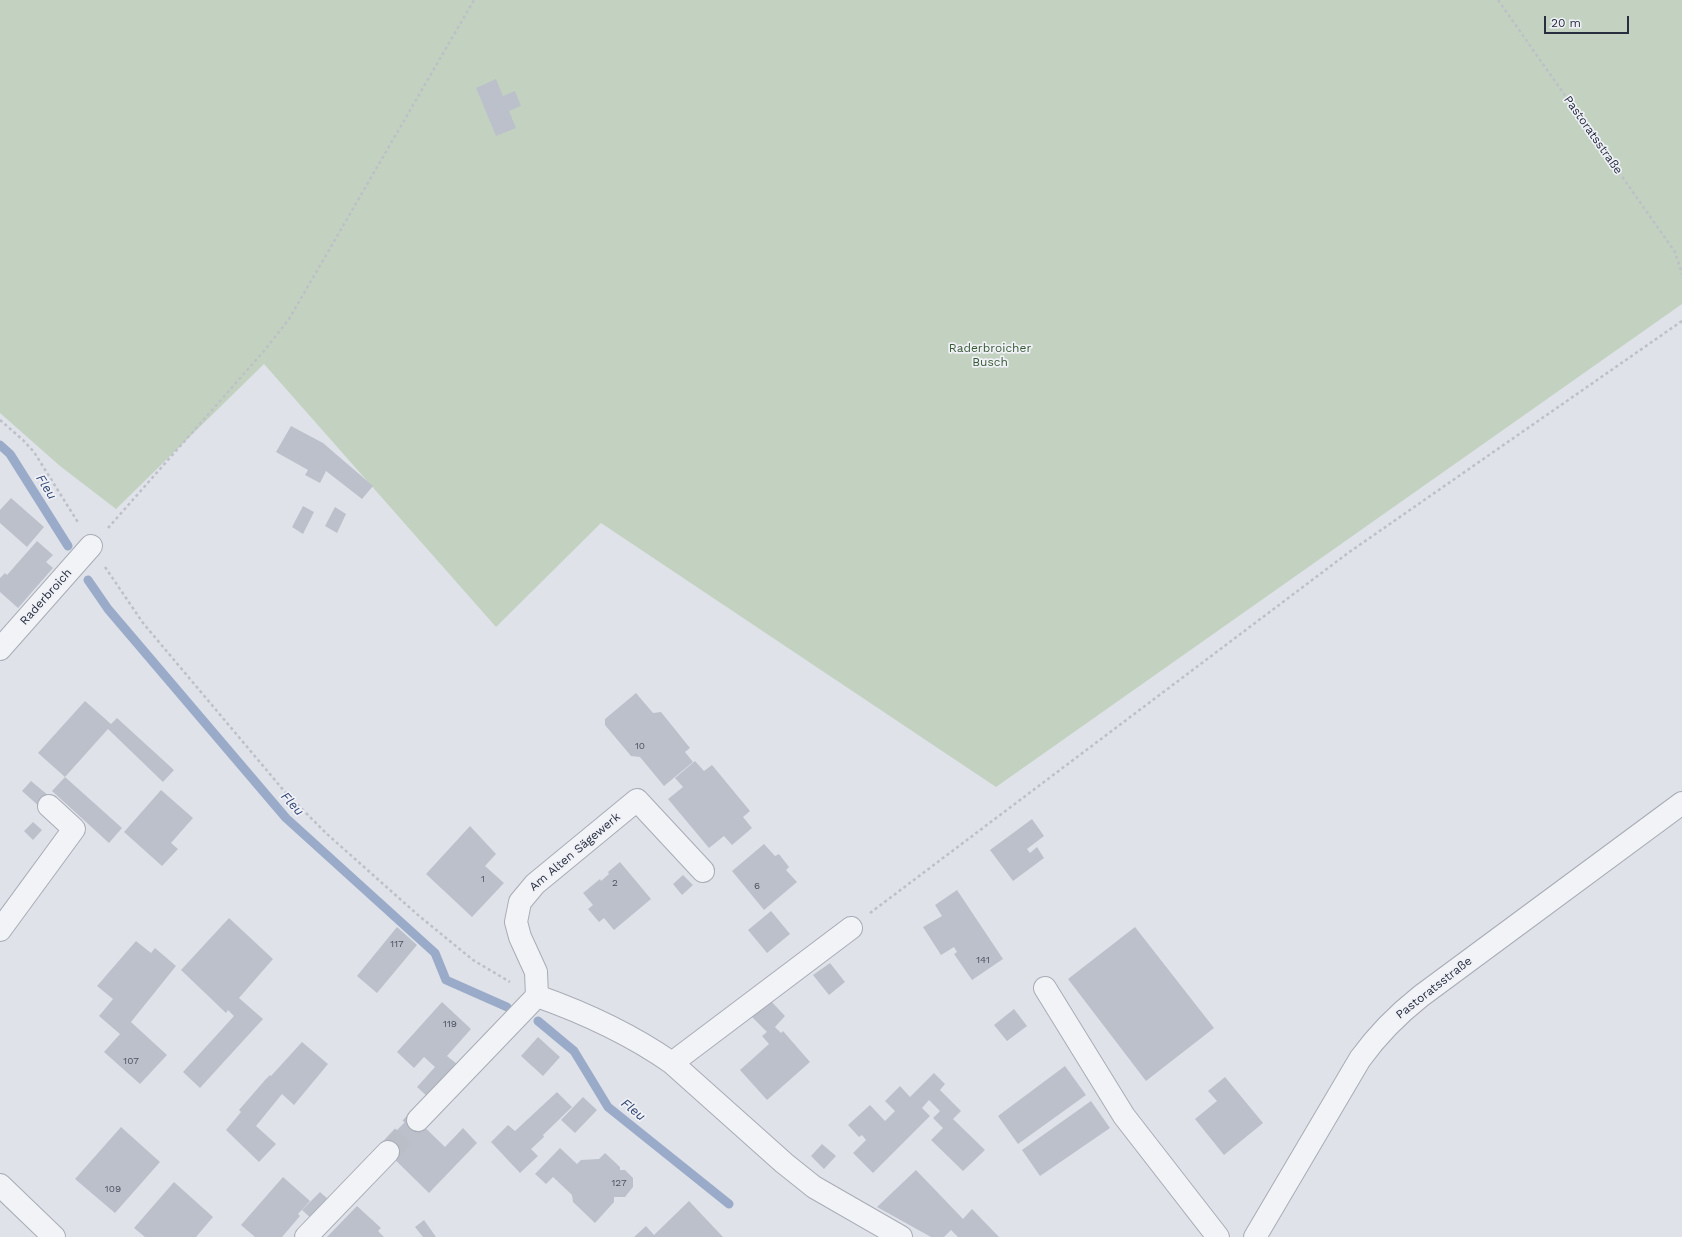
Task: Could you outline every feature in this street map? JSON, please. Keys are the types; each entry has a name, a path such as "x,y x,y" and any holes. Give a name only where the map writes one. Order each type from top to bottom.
{"street":[{"name":"Raderbroich","path":"0,649 92,546"},
{"name":"Am Alten Sägewerk","path":"537,996 536,972 520,937 516,922 520,902 535,884 637,800 702,871"},
{"name":"Pastoratsstraße","path":"1255,1237 1360,1059 1393,1019 1421,996 1682,803"},
{"path":"0,930 74,829 49,806"},
{"path":"672,1063 850,928"},
{"path":"1045,988 1124,1116 1218,1237"},
{"path":"418,1120 537,996 577,1010 613,1026 645,1045 672,1063 784,1163 814,1187 901,1237"},
{"path":"306,1237 388,1152"},
{"path":"0,1185 54,1237"}],"path":[{"path":"92,546 259,356 289,319 474,0"},
{"name":"Pastoratsstraße","path":"1498,0 1675,252 1682,274"},
{"path":"850,928 1348,553 1682,321"},
{"path":"0,420 23,440 38,457 65,498 92,546 132,608 150,632 298,805 327,834 455,946 482,966 537,996"}],"green space":[{"name":"Raderbroicher Busch","path":"0,0 1682,0 1682,304 996,787 601,523 496,627 264,364 116,509 60,466 0,413"}],"building":[{"path":"496,79 503,96 515,91 521,106 509,111 516,128 496,136 476,88"},
{"path":"291,426 323,443 373,486 362,499 326,471 320,483 305,475 308,470 276,452"},
{"path":"11,498 44,527 27,547 0,523 0,510"},
{"path":"303,506 314,512 303,534 292,527"},
{"path":"335,507 346,514 337,533 325,526"},
{"path":"37,541 53,555 46,562 53,568 18,608 0,592 0,578 5,573 7,575"},
{"path":"636,693 653,713 661,712 690,748 685,752 693,762 664,786 640,757 631,756 605,725 605,719"},
{"path":"85,701 111,724 117,718 174,770 163,782 108,729 65,777 38,753"},
{"path":"695,761 704,771 712,765 750,811 743,817 752,828 732,845 724,836 709,848 668,799 683,787 675,778"},
{"path":"65,777 122,828 109,843 52,791"},
{"path":"31,781 49,796 40,807 22,791"},
{"path":"161,790 193,818 171,843 178,849 162,866 124,832"},
{"path":"1032,819 1044,836 1027,849 1030,853 1037,847 1044,858 1013,881 990,850"},
{"path":"33,822 42,830 33,840 24,831"},
{"path":"470,826 496,854 485,866 504,883 472,917 426,874"},
{"path":"764,844 775,856 779,854 789,867 786,870 797,882 764,910 732,871"},
{"path":"620,862 651,899 614,930 604,918 599,922 588,909 593,905 583,893 600,879 601,881 609,874 608,872"},
{"path":"683,875 693,885 682,895 673,884"},
{"path":"957,890 1003,959 972,980 954,954 957,952 954,947 941,955 923,927 942,916 935,905"},
{"path":"771,911 790,934 767,953 748,930"},
{"path":"229,918 273,959 239,998 263,1019 200,1088 183,1072 234,1016 228,1010 226,1013 181,970"},
{"path":"397,927 417,945 377,993 357,976"},
{"path":"1135,927 1214,1028 1146,1081 1068,979"},
{"path":"136,941 151,953 155,948 176,966 131,1022 167,1055 140,1084 104,1052 120,1034 99,1016 113,999 97,986"},
{"path":"830,963 845,982 829,995 813,975"},
{"path":"768,998 785,1016 775,1027 781,1033 783,1031 810,1062 767,1100 740,1070 769,1044 762,1036 767,1032 748,1013"},
{"path":"442,1002 471,1029 447,1056 457,1064 428,1097 417,1087 435,1067 424,1057 414,1068 397,1052"},
{"path":"1014,1009 1027,1026 1007,1041 994,1025"},
{"path":"538,1037 560,1057 543,1076 521,1056"},
{"path":"302,1042 328,1064 294,1105 282,1094 256,1126 276,1144 259,1162 226,1130 241,1112 239,1110 265,1080 270,1075 271,1076"},
{"path":"1065,1066 1086,1095 1018,1144 998,1116"},
{"path":"934,1073 945,1084 940,1090 961,1111 953,1119 985,1150 963,1171 931,1140 943,1128 933,1118 940,1111 929,1100 922,1108 930,1116 873,1173 853,1153 866,1140 862,1135 859,1137 848,1125 870,1105 885,1121 895,1111 885,1101 900,1086 910,1097"},
{"path":"1225,1077 1263,1123 1224,1155 1195,1119 1217,1101 1208,1091"},
{"path":"557,1092 572,1107 531,1149 538,1156 520,1173 491,1142 508,1125 515,1131"},
{"path":"583,1097 597,1110 575,1133 561,1120"},
{"path":"1091,1101 1110,1128 1040,1176 1022,1150"},
{"path":"412,1115 445,1147 463,1128 477,1143 429,1193 381,1146"},
{"path":"121,1127 160,1162 115,1213 75,1179"},
{"path":"822,1144 836,1156 824,1169 811,1156"},
{"path":"560,1148 577,1164 581,1160 599,1159 605,1153 620,1167 620,1170 625,1170 633,1178 633,1187 625,1197 614,1197 614,1202 595,1223 573,1202 572,1195 553,1177 546,1184 535,1174"},
{"path":"916,1170 963,1219 972,1209 999,1237 958,1237 951,1230 944,1237 931,1237 877,1207"},
{"path":"283,1177 310,1201 298,1214 300,1216 282,1237 255,1237 241,1225"},
{"path":"174,1182 213,1217 196,1237 145,1237 134,1228"},
{"path":"320,1192 330,1201 313,1220 302,1210"},
{"path":"689,1201 723,1237 634,1237 646,1226 654,1235"},
{"path":"357,1206 381,1228 378,1231 384,1237 327,1237"},
{"path":"424,1220 436,1237 423,1237 415,1227"}],"waterway":[{"name":"Fleu","path":"0,445 10,454 68,546"},
{"name":"Fleu","path":"88,580 108,609 286,818 435,953 446,980 507,1007"},
{"name":"Fleu","path":"538,1021 574,1051 608,1107 729,1204"}],"tunnel":[{"path":"388,1152 418,1120"}]}
